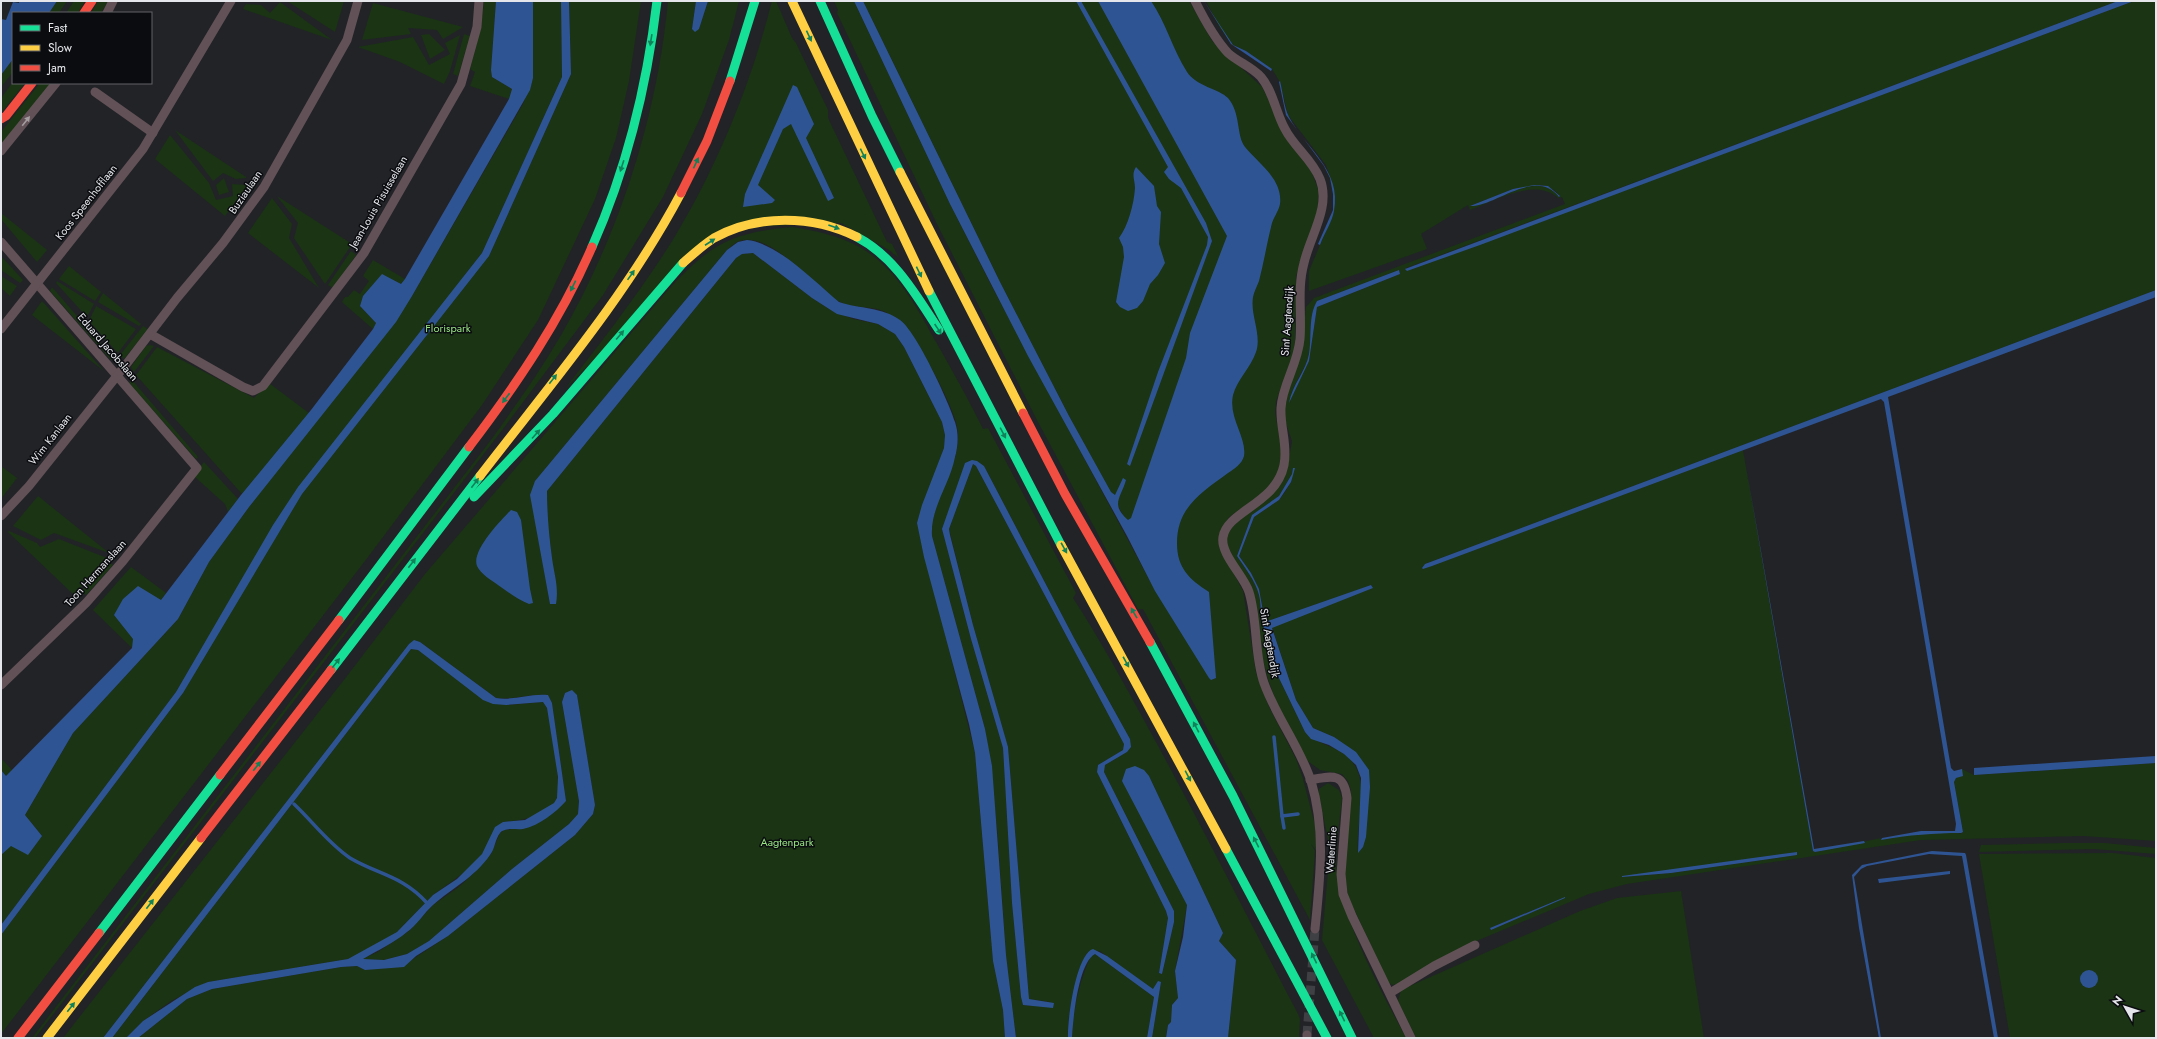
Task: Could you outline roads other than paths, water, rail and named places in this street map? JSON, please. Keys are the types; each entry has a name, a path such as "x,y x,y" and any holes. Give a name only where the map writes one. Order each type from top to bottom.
{"main road":[{"path":"85,12 92,1"},
{"path":"18,1038 436,493 514,388 542,344 590,252 611,198 638,109 646,75 657,1"},
{"path":"47,1038 599,320 650,248 686,184 712,131 741,54 756,1"},
{"path":"792,1 927,287 985,399 1327,1038"},
{"path":"820,1 872,116 951,275 1065,494 1148,637 1233,796 1352,1038"},
{"path":"1,128 5,122 4,117 31,84"},
{"path":"433,535 510,463 678,267 714,239 740,227 770,220 797,219 822,223 863,240 883,255 901,274 985,399"}],"street":[{"path":"108,12 113,1"},
{"name":"Koos Speenhofflaan","path":"1,329 143,149 231,1"},
{"name":"Buziaulaan","path":"117,375 223,243 264,187 347,40 358,1"},
{"name":"Jean-Louis Pisuisselaan","path":"150,334 253,391 262,386 368,246 461,84 477,27 479,1"},
{"name":"Sint Aagtendijk","path":"1195,1 1212,31 1228,53 1261,77 1269,91 1286,131 1310,161 1321,180 1323,193 1323,207 1303,264 1299,310 1300,339 1295,363 1282,396 1281,411 1286,447 1284,465 1279,482 1269,493 1232,521 1223,536 1224,548 1249,590 1264,682 1310,780 1318,813 1322,849 1316,929"},
{"path":"1,151 55,84"},
{"path":"95,92 153,133"},
{"name":"Eduard Jacobslaan","path":"1,242 197,468"},
{"name":"Wim Kanlaan","path":"1,516 29,486 117,375"},
{"name":"Toon Hermanslaan","path":"1,685 86,603 123,561 197,468"},
{"name":"Waterlinie","path":"1310,780 1336,777 1343,782 1346,789 1347,798 1341,874 1343,894 1411,1038"},
{"path":"1390,993 1434,966 1476,945"}],"water":[{"path":"19,1 57,1 50,12 12,12 12,60 1,75 1,19 6,20 13,2 19,3"},
{"path":"496,1 533,1 533,78 530,90 412,296 396,322 249,507 209,562 178,619 73,733 25,815 42,836 28,855 11,846 1,855 1,770 6,776 132,648 133,639 114,615 123,599 138,586 161,600 241,495 311,410 373,329 376,323 360,306 363,296 382,274 401,284 405,279 509,99 512,89 492,77 491,70"},
{"path":"561,1 569,1 571,74 489,256 302,494 183,693 1,935 1,925 176,692 273,525 298,487 482,253 562,77"},
{"path":"696,1 708,1 699,29 695,32 692,29"},
{"path":"854,1 863,1 1000,282 1069,416 1111,492 1115,495 1123,478 1126,480 1118,501 1118,505 1119,510 1128,520 1131,518 1186,358 1190,333 1227,236 1098,1 1151,1 1161,18 1187,72 1196,81 1228,98 1235,110 1242,142 1274,179 1280,195 1280,204 1272,223 1259,281 1253,297 1253,311 1258,339 1256,352 1254,358 1235,389 1232,403 1233,412 1243,442 1244,456 1238,466 1200,494 1186,510 1178,530 1178,552 1182,566 1190,577 1209,592 1216,678 1211,680 1209,678 1155,591 1127,536 1028,356 950,204"},
{"path":"1076,1 1081,1 1206,223 1212,241 1130,466 1127,464 1158,372 1207,245 1208,237 1181,188 1169,179 1164,172 1168,167"},
{"path":"1204,1 1233,45 1246,51 1272,69 1271,71 1231,44"},
{"path":"2118,1 2134,1 1480,245 1407,271 1405,269"},
{"path":"1280,81 1287,113 1294,126 1286,115"},
{"path":"793,85 797,87 814,124 806,138 834,198 828,201 791,124 783,129 758,185 775,200 772,203 743,207 745,194"},
{"path":"1305,141 1321,161 1328,172 1333,184 1335,197 1332,219 1320,245 1318,244 1333,210 1333,194 1330,178 1324,166"},
{"path":"1136,167 1154,186 1157,206 1161,212 1159,244 1165,263 1158,275 1150,284 1143,301 1137,308 1128,311 1120,307 1116,302 1124,257 1123,247 1119,238 1128,221 1132,208 1135,188 1134,173"},
{"path":"1534,185 1548,186 1560,196 1559,197 1549,189 1538,186 1527,187 1480,205 1470,206 1513,189"},
{"path":"747,240 771,248 784,256 839,302 878,310 900,320 907,327 923,352 952,412 958,435 956,453 949,477 934,516 932,536 985,729 992,766 1006,955 1016,1038 1005,1038 1003,1010 993,961 975,753 969,724 924,557 917,523 922,505 944,448 945,435 942,422 904,347 895,334 878,324 837,314 812,298 753,253 742,254 736,258 547,491 549,533 557,592 556,604 550,604 530,495 535,481 727,250 738,242"},
{"path":"1399,270 1400,274 1317,307 1309,361 1289,403 1293,390 1305,366 1309,354 1312,313 1317,301"},
{"path":"2156,290 2156,297 1888,397 1951,768 1954,771 1962,769 1963,776 1956,778 1954,782 1963,832 1961,833 1941,833 1881,840 1882,838 1921,831 1955,831 1956,824 1884,402 1881,399 1432,566 1422,568 1425,564"},
{"path":"972,460 977,461 984,466 1074,638 1130,739 1131,747 1127,752 1105,765 1104,772 1174,911 1174,922 1162,974 1159,973 1168,918 1166,911 1097,772 1098,765 1123,750 1124,744 976,466 973,464 949,529 973,625 1008,747 1029,999 1054,1003 1053,1008 1023,1005 1021,997 1012,903 1003,748 971,639 942,529 965,463"},
{"path":"1746,467 1814,849 1864,841 1865,843 1815,852 1813,851"},
{"path":"1293,468 1295,468 1291,482 1279,500 1254,517 1239,556 1251,573 1259,589 1265,622 1371,585 1373,588 1272,628 1296,700 1313,728 1334,737 1356,752 1369,770 1370,787 1366,837 1363,847 1358,853 1361,778 1356,765 1344,754 1329,745 1311,739 1305,732 1278,676 1266,632 1262,623 1260,600 1255,584 1250,574 1237,556 1252,515 1279,496 1292,474"},
{"path":"511,510 517,512 521,520 533,603 529,604 517,598 489,579 477,566 476,560 482,544 494,528"},
{"path":"414,640 420,642 496,698 509,699 535,695 548,695 552,703 566,801 552,814 535,825 523,829 507,829 502,831 497,838 492,853 477,870 433,905 414,926 402,936 363,959 384,960 407,954 429,941 512,869 569,824 578,814 579,801 562,702 565,693 572,690 577,695 595,805 593,814 575,835 448,936 416,956 404,967 365,970 357,966 341,967 212,989 187,999 138,1038 126,1038 143,1021 195,987 208,982 348,959 397,932 433,895 457,879 482,854 495,827 503,822 525,820 554,803 557,798 558,777 547,708 543,702 506,705 493,704 483,700 418,650 411,649 112,1038 103,1038 409,644"},
{"path":"2156,756 2156,763 1974,775 1974,768"},
{"path":"1135,766 1144,770 1149,776 1223,933 1219,941 1236,960 1228,1038 1166,1038 1168,1025 1171,1022 1172,1005 1178,998 1175,971 1183,937 1187,905 1122,781 1126,769"},
{"path":"1932,851 1965,853 1966,855 1998,1038 1994,1038 1962,856 1929,854 1867,866 1861,869 1854,877 1881,1038 1879,1038 1859,928 1852,875 1862,865"},
{"path":"1797,852 1797,855 1671,873 1622,877 1622,876"},
{"path":"1950,871 1950,874 1879,883 1878,879"},
{"path":"1565,897 1491,930 1490,928"},
{"path":"1093,949 1107,956 1153,989 1158,981 1161,982 1152,1038 1147,1038 1154,997 1095,954 1089,959 1084,968 1075,1006 1072,1038 1068,1038 1071,1004 1077,975 1087,954"},
{"path":"2089,970 2095,973 2098,979 2095,985 2089,988 2083,985 2080,979 2083,973"}],"waterway":[{"path":"1274,737 1282,816 1298,814"},
{"path":"294,804 328,839 350,858 400,881 418,894 427,903"},
{"path":"1282,816 1284,828"}],"tunnel":[{"path":"1307,1035 1315,929"}],"park label":[{"name":"Florispark","path":"448,328"},
{"name":"Aagtenpark","path":"787,842"}]}
